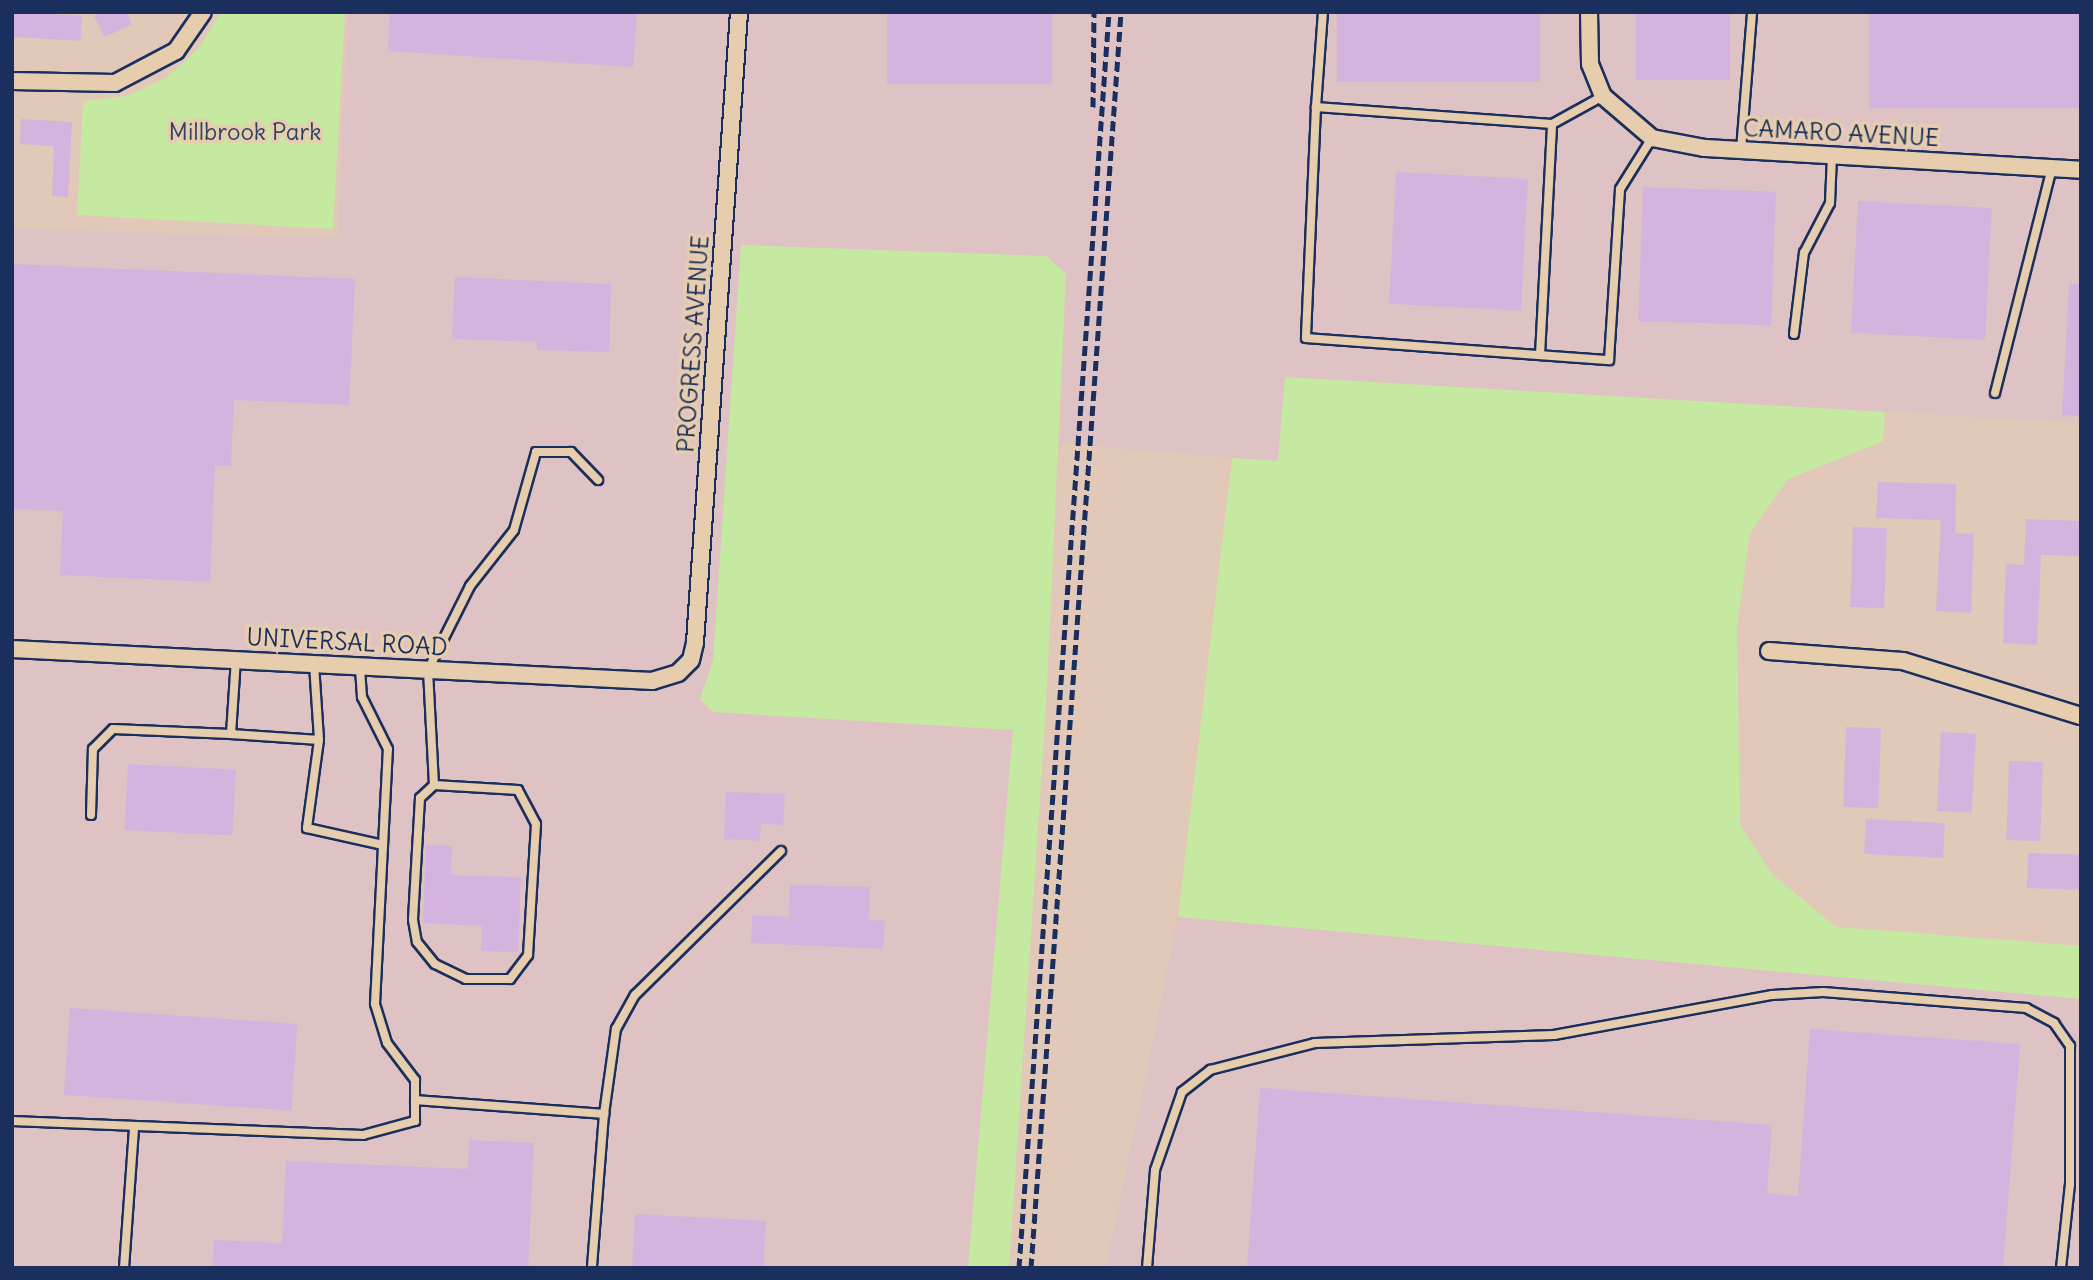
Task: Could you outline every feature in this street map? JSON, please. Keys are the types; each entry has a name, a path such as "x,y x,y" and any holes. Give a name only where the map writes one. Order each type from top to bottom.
{"street":[{"path":"12,81 115,83 176,51 203,12"},
{"name":"PROGRESS AVENUE","path":"678,673 691,660 695,642 739,12"},
{"path":"1589,12 1590,64 1607,101 1652,138"},
{"name":"CAMARO AVENUE","path":"1652,138 1741,150 2081,170"},
{"name":"UNIVERSAL ROAD","path":"12,649 652,681 678,673"},
{"path":"1769,651 1903,661 2081,716"}],"lane":[{"path":"1322,12 1306,338 1609,360 1620,190 1652,138"},
{"path":"1741,150 1752,12"},
{"path":"1316,107 1552,124 1607,101"},
{"path":"1540,355 1552,124"},
{"path":"1794,334 1804,253 1830,203 1832,155"},
{"path":"1995,393 2052,168"},
{"path":"434,785 428,670 470,586 514,530 536,452 571,452 598,480"},
{"path":"231,734 236,659"},
{"path":"314,664 319,740 307,828 383,845"},
{"path":"12,1121 134,1128 363,1135 415,1121 415,1080 387,1043 375,1004 388,749 362,697 360,666"},
{"path":"91,816 93,749 114,729 319,740"},
{"path":"434,785 518,790 536,824 528,955 510,979 466,979 435,964 417,942 413,920 420,798 434,785"},
{"path":"592,1268 604,1114 616,1029 635,995 781,851"},
{"path":"1147,1268 1155,1170 1182,1091 1210,1070 1315,1043 1554,1035 1772,995 1823,992 2026,1007 2054,1023 2070,1046 2070,1184 2061,1268"},
{"path":"415,1100 604,1114"},
{"path":"124,1268 134,1128"}],"shaded area":[{"path":"348,12 2081,12 2081,423 1286,377 1278,462 1060,443 1065,274 713,661 700,699 709,712 1013,730 968,1268 12,1268 12,229 337,238"},
{"path":"1178,917 2081,999 2081,1268 1106,1268"}],"green space":[{"name":"Millbrook Park","path":"221,12 345,12 333,229 77,215 83,101 126,96 166,78 199,48"},
{"path":"741,245 1046,256 1066,274 1046,707 1009,1268 968,1268 1013,730 714,712 700,699 713,661"},
{"path":"1285,377 1885,412 1883,441 1788,479 1750,533 1737,627 1740,825 1772,874 1836,927 2081,946 2081,999 1178,917 1232,458 1278,461"}],"building":[{"path":"12,12 82,16 81,41 12,37"},
{"path":"102,12 127,12 132,25 104,37 94,16"},
{"path":"390,12 637,12 633,67 388,51"},
{"path":"887,12 1052,12 1052,84 887,84"},
{"path":"1337,12 1540,12 1540,82 1337,82"},
{"path":"1636,12 1730,12 1730,80 1636,80"},
{"path":"1869,12 2081,12 2081,108 1869,108"},
{"path":"21,119 72,122 68,197 52,196 54,146 20,144"},
{"path":"1396,172 1528,179 1521,311 1389,304"},
{"path":"1643,187 1776,192 1771,326 1638,321"},
{"path":"1858,201 1992,208 1985,340 1851,333"},
{"path":"12,264 355,279 349,405 234,400 231,466 215,466 210,582 60,575 63,511 12,509"},
{"path":"455,277 611,284 609,352 537,350 537,342 452,339"},
{"path":"2069,284 2081,284 2081,416 2062,415"},
{"path":"1878,482 1956,484 1955,533 1974,534 1971,613 1936,611 1941,520 1876,518"},
{"path":"2026,519 2081,521 2081,556 2041,555 2037,645 2003,643 2006,564 2024,565"},
{"path":"1853,527 1887,528 1884,608 1850,607"},
{"path":"1846,727 1881,728 1878,808 1843,807"},
{"path":"1941,732 1976,734 1972,813 1937,811"},
{"path":"2009,761 2043,762 2040,841 2006,840"},
{"path":"128,764 236,770 232,836 125,830"},
{"path":"726,792 785,794 783,825 761,824 760,841 724,839"},
{"path":"1866,819 1945,823 1943,858 1864,854"},
{"path":"426,845 452,846 451,875 521,877 518,952 481,951 482,926 423,923"},
{"path":"2028,853 2081,855 2080,890 2027,888"},
{"path":"790,885 870,887 869,920 885,921 883,949 751,943 752,915 789,917"},
{"path":"70,1008 297,1024 291,1111 64,1095"},
{"path":"1810,1029 2020,1044 2003,1268 1247,1268 1260,1088 1772,1125 1767,1193 1798,1196"},
{"path":"469,1140 534,1143 528,1268 213,1268 214,1240 282,1243 286,1161 468,1169"},
{"path":"635,1214 766,1221 763,1268 632,1268"}],"railway":[{"path":"1093,107 1094,12"},
{"path":"1019,1268 1109,12"},
{"path":"1031,1268 1121,12"}]}
